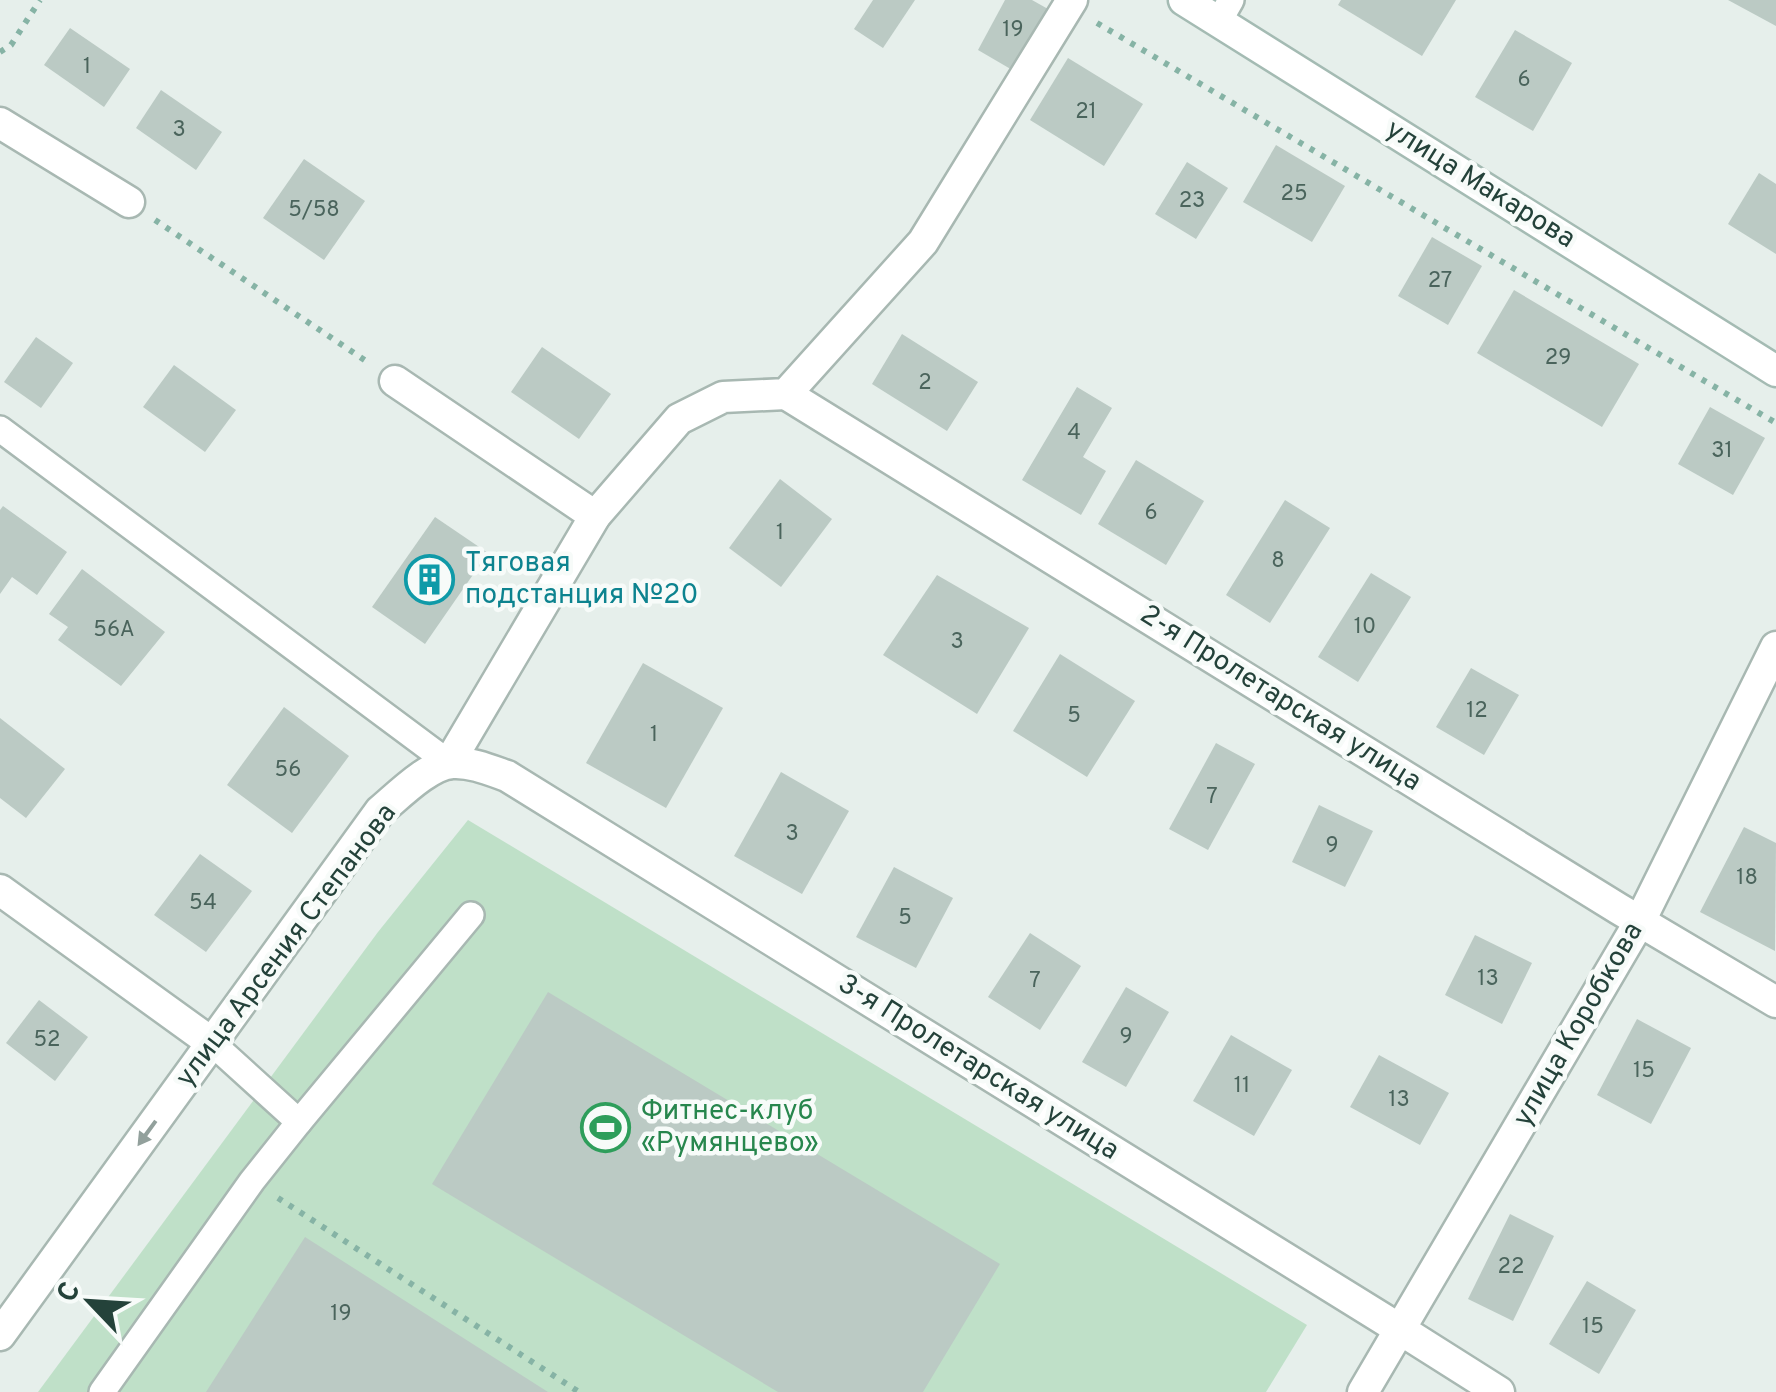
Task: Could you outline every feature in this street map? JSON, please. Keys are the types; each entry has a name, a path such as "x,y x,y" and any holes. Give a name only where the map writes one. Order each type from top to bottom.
{"street":[{"name":"улица Макарова","path":"1184,0 1225,10 1776,371"},
{"path":"786,394 923,242 1070,3"},
{"path":"0,122 129,202"},
{"path":"395,381 595,516"},
{"name":"улица Арсения Степанова","path":"0,1335 380,812 420,778 449,763 595,516 680,419 724,396 786,394"},
{"name":"2-я Пролетарская улица","path":"786,394 1776,1002"},
{"name":"улица Коробкова","path":"1363,1392 1640,921 1776,647"},
{"name":"3-я Пролетарская улица","path":"449,763 482,767 507,776 1500,1392"},
{"path":"0,890 212,1043"}],"lane":[{"path":"0,429 449,763"},
{"path":"102,1392 252,1181 471,914"},
{"path":"212,1043 299,1122"}],"path":[{"path":"0,52 11,45 40,0"},
{"path":"1070,3 1776,423"},
{"path":"129,202 395,381"},
{"path":"252,1181 579,1392"}],"green space":[{"name":"Фитнес-клуб «Румянцево»","path":"468,820 1307,1325 1266,1392 38,1392 378,932"}],"building":[{"path":"873,0 915,0 883,48 854,29"},
{"path":"1005,0 1032,0 1048,9 1014,71 978,50"},
{"path":"1341,0 1456,0 1422,56 1338,5"},
{"path":"1728,0 1776,0 1776,26"},
{"path":"70,28 130,69 104,107 44,65"},
{"path":"1515,30 1572,63 1533,131 1475,97"},
{"path":"1068,58 1143,104 1104,166 1030,120"},
{"path":"161,90 222,132 196,170 136,128"},
{"path":"1276,145 1345,186 1312,242 1243,202"},
{"path":"304,159 365,201 324,260 263,218"},
{"path":"1187,162 1228,188 1196,239 1155,214"},
{"path":"1759,173 1776,184 1776,254 1728,224"},
{"path":"1432,237 1482,266 1448,325 1398,296"},
{"path":"1514,290 1639,364 1602,427 1477,353"},
{"path":"902,334 978,382 947,431 872,384"},
{"path":"36,337 73,363 41,408 4,382"},
{"path":"542,347 611,394 579,439 511,392"},
{"path":"174,365 236,410 205,452 143,407"},
{"path":"1077,387 1112,408 1083,457 1106,471 1081,515 1022,480"},
{"path":"1710,407 1765,438 1733,495 1678,464"},
{"path":"1136,460 1204,501 1166,565 1098,524"},
{"path":"780,479 832,519 781,587 729,548"},
{"path":"1285,500 1330,528 1270,623 1226,595"},
{"path":"3,506 67,552 37,595 12,577 0,594"},
{"name":"Тяговая подстанция №20","path":"435,517 488,553 425,644 372,607"},
{"path":"82,569 165,632 121,686 58,640 68,627 49,614"},
{"path":"1371,573 1411,597 1358,682 1318,657"},
{"path":"937,575 1029,628 977,714 883,655"},
{"path":"1060,654 1135,701 1087,777 1013,731"},
{"path":"643,663 723,708 666,808 586,763"},
{"path":"1471,668 1519,695 1484,755 1436,727"},
{"path":"284,707 349,756 292,833 227,785"},
{"path":"0,718 65,769 26,818 0,798"},
{"path":"1216,743 1255,764 1208,850 1169,829"},
{"path":"781,772 849,811 802,894 734,856"},
{"path":"1319,805 1373,831 1345,887 1292,862"},
{"path":"1744,827 1776,843 1775,951 1700,912"},
{"path":"200,854 252,891 206,952 154,915"},
{"path":"894,867 953,898 916,968 856,937"},
{"path":"1030,933 1081,966 1040,1030 988,997"},
{"path":"1475,935 1532,963 1502,1024 1445,995"},
{"path":"1126,987 1169,1012 1126,1087 1082,1062"},
{"path":"548,992 1000,1264 923,1392 778,1392 432,1184"},
{"path":"39,1000 88,1037 55,1081 6,1043"},
{"path":"1637,1019 1691,1048 1651,1124 1597,1095"},
{"path":"1231,1035 1292,1070 1254,1136 1193,1101"},
{"path":"1379,1055 1449,1093 1420,1145 1350,1107"},
{"path":"1510,1214 1554,1236 1513,1321 1468,1299"},
{"path":"305,1237 548,1392 206,1392"},
{"path":"1587,1281 1636,1310 1599,1374 1549,1344"}],"place":[{"name":"Тяговая подстанция №20","path":"430,580"},
{"name":"Фитнес-клуб «Румянцево»","path":"606,1128"}]}
